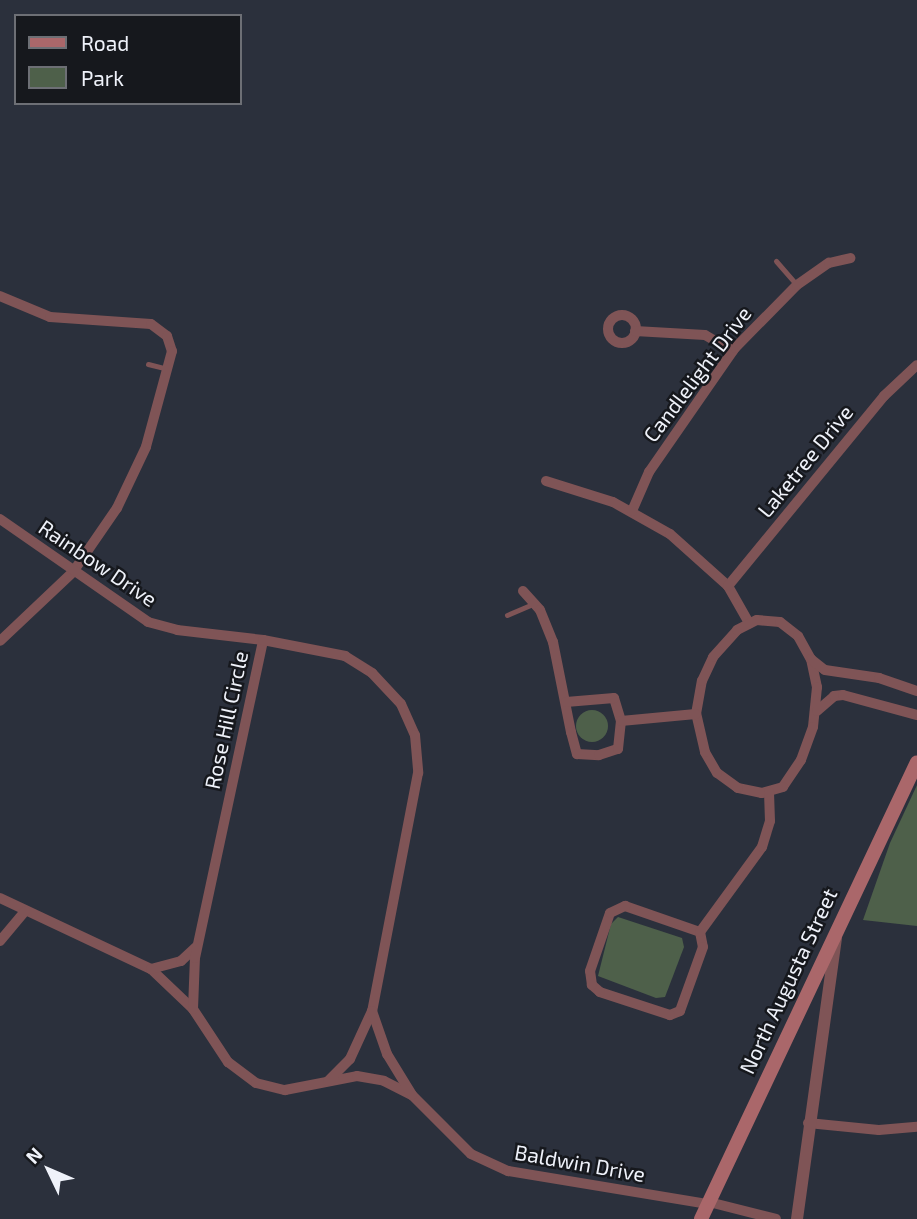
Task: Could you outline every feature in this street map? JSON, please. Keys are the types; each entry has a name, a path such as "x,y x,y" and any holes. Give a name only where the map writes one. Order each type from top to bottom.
{"main road":[{"name":"North Augusta Street","path":"701,1219 838,924 917,762"}],"street":[{"name":"Candlelight Drive","path":"632,510 649,472 733,351 797,285 828,263 850,258"},
{"path":"0,296 50,317 151,324 170,342 170,369 131,483 73,572 0,641"},
{"path":"635,331 705,335 733,351"},
{"name":"Laketree Drive","path":"728,586 884,396 917,365"},
{"path":"546,481 632,510 687,547 728,586 750,623"},
{"name":"Rainbow Drive","path":"0,519 148,622 262,640"},
{"path":"523,591 534,603 553,642 566,702 579,756 615,752 621,722 617,704 609,695 566,702"},
{"path":"772,620 786,626 801,640 811,659 817,711 795,771 783,787 769,792 738,789 717,774 705,752 696,714 702,681 713,657 750,623 772,620"},
{"name":"Rose Hill Circle","path":"193,1009 198,944 262,640 328,649 357,663 394,694 415,735 417,780 372,1011 351,1059 328,1081"},
{"path":"811,659 825,670 879,678 917,691"},
{"path":"817,711 834,696 843,695 917,715"},
{"path":"621,722 696,714"},
{"path":"700,932 625,906 616,907 590,971 592,985 600,992 670,1015 680,1011 703,947 700,932 762,847 770,821 769,792"},
{"name":"Baldwin Drive","path":"0,898 151,969 193,1009 228,1062 256,1083 285,1090 328,1081 368,1077 412,1096 471,1154 508,1171 709,1203 776,1219"},
{"path":"0,941 24,911"},
{"path":"797,1219 808,1123 838,924"},
{"path":"151,969 181,961 198,944"},
{"path":"372,1011 387,1054 412,1096"},
{"path":"808,1123 879,1130 917,1127"}],"lane":[{"path":"776,261 797,285"},
{"path":"148,364 170,369"},
{"path":"508,615 534,603"}],"green space":[{"path":"592,710 603,715 608,726 603,737 592,742 581,737 576,726 581,715"},
{"path":"917,785 917,926 863,920 890,843"},
{"path":"618,917 682,938 684,947 665,997 656,998 598,976 611,924"}]}
